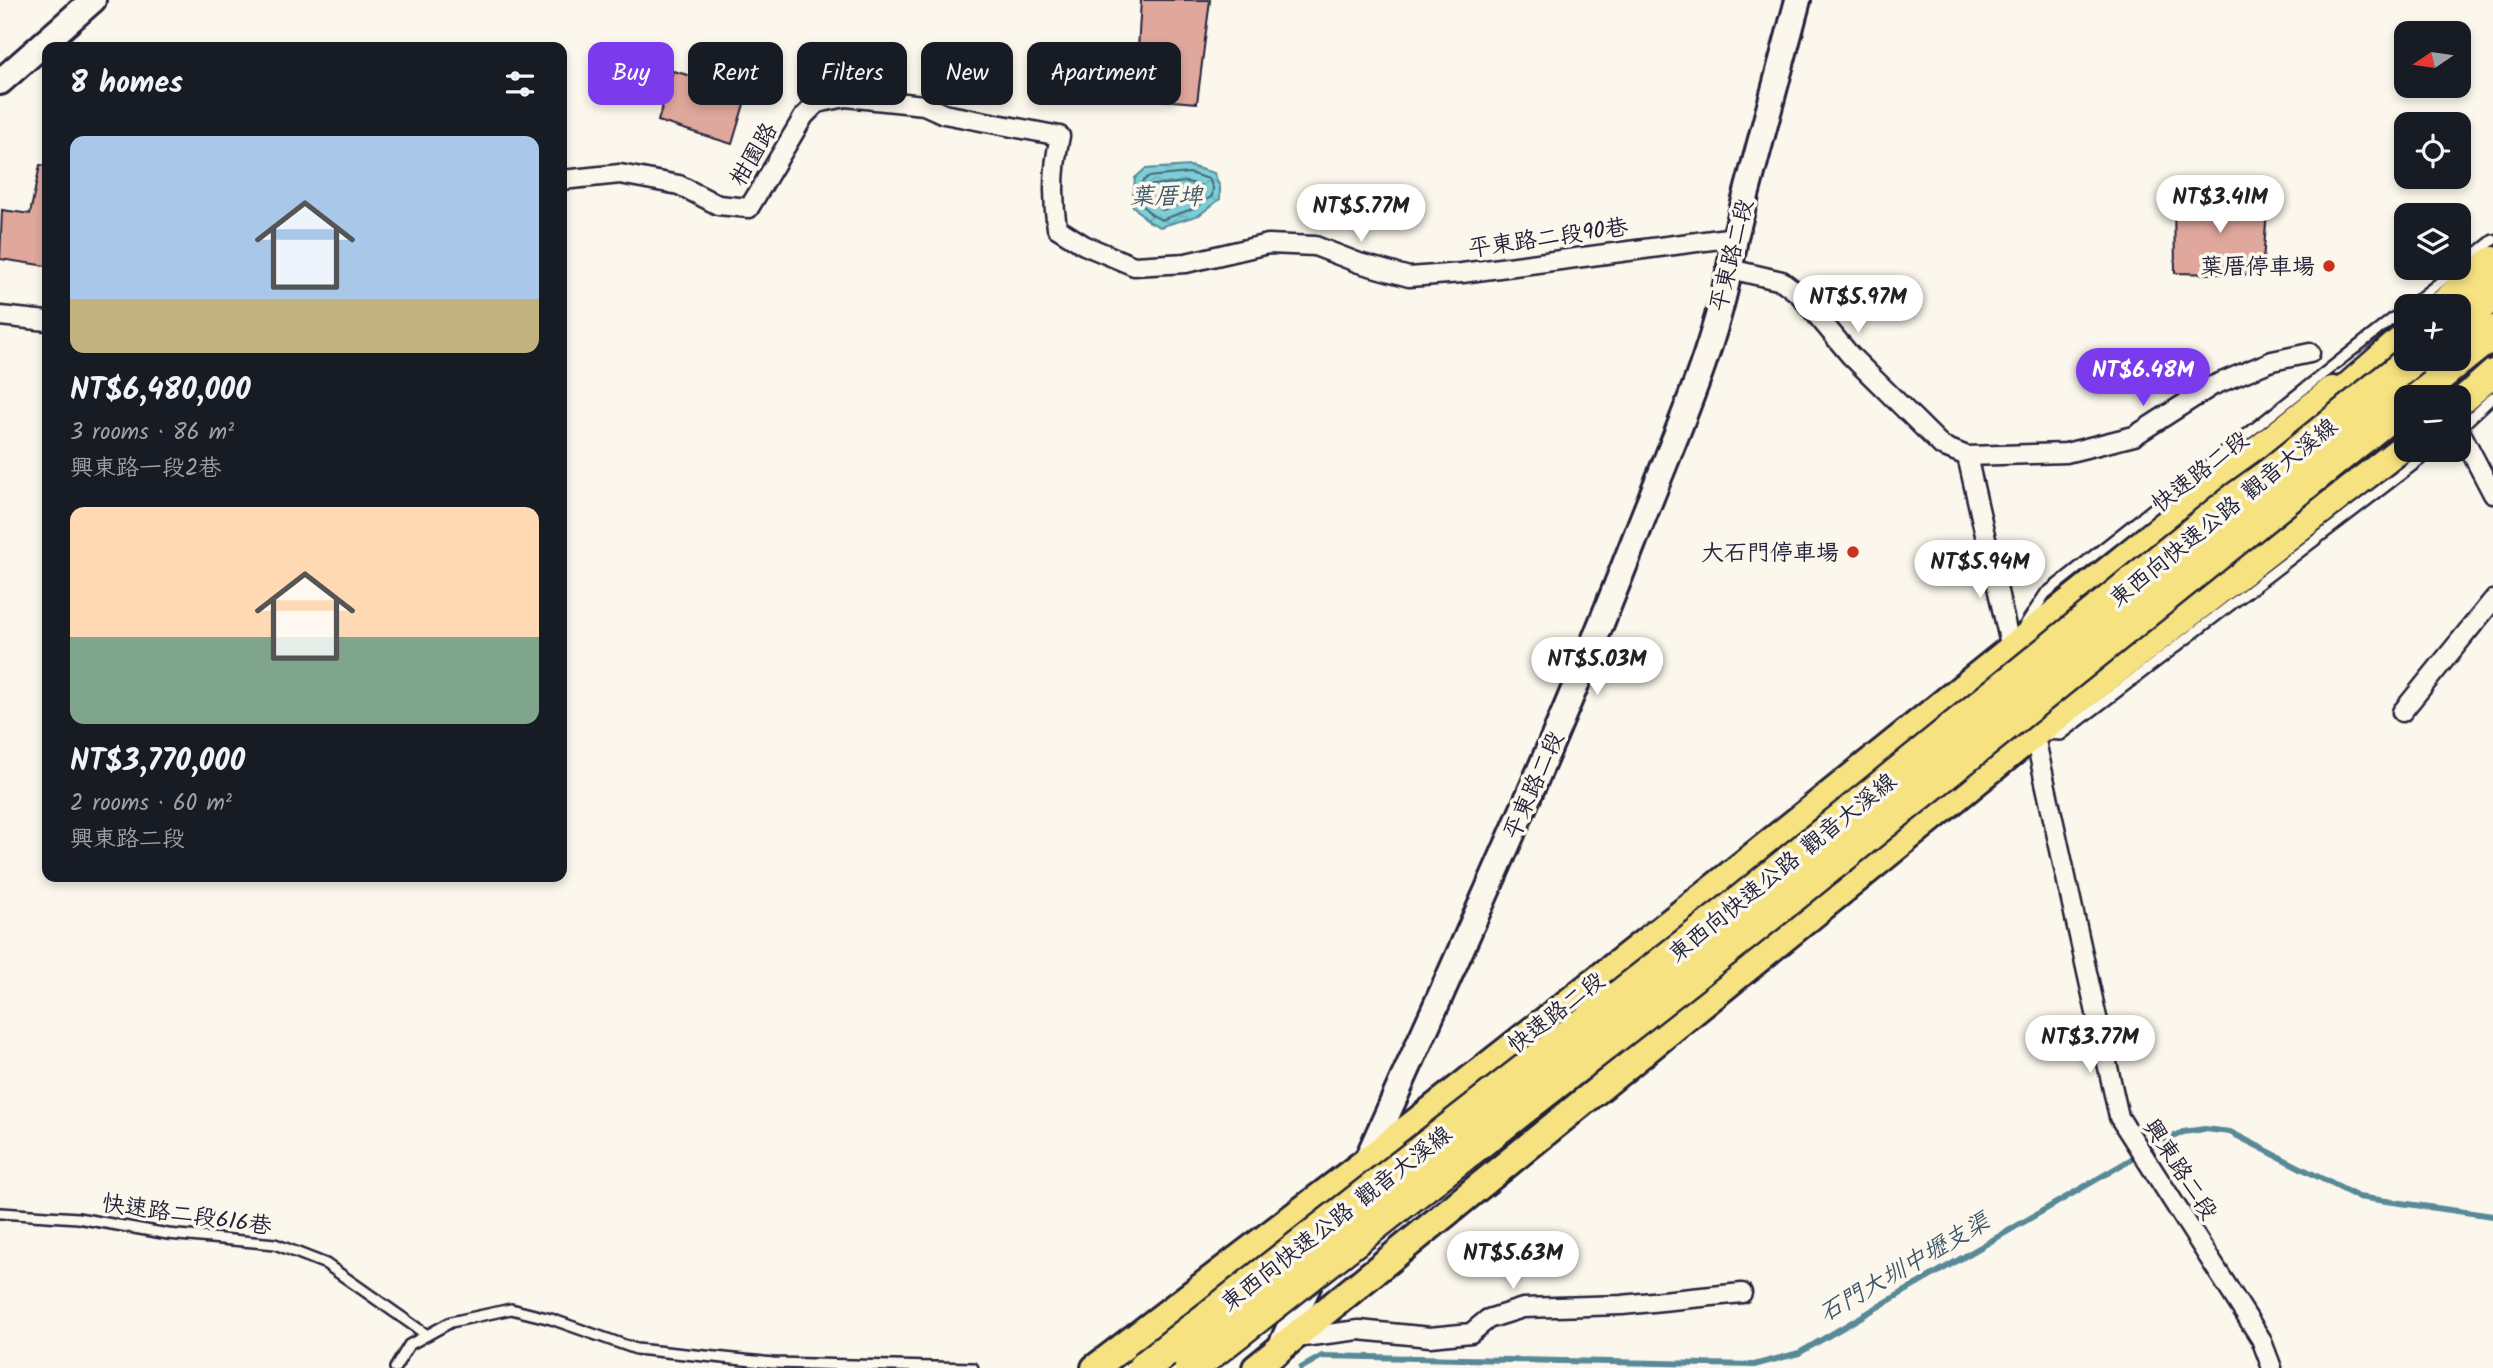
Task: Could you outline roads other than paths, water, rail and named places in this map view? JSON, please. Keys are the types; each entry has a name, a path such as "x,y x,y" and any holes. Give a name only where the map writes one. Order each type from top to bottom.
{"highway":[{"path":"2458,294 2493,263"},
{"path":"2471,311 2493,293"},
{"path":"2427,385 2493,332"},
{"path":"2280,485 2333,403 2394,350"},
{"path":"2455,385 2493,359"},
{"name":"東西向快速公路 觀音大溪線","path":"1191,1368 1744,935 2280,485 2400,371"},
{"name":"東西向快速公路 觀音大溪線","path":"1144,1368 1729,911 2233,501 2280,485 2394,410"},
{"path":"2280,485 2394,424"}],"main road":[{"path":"2453,294 2493,263"},
{"name":"快速路二段","path":"1095,1368 1366,1163 1711,890 2394,341"},
{"path":"2471,392 2493,373"},
{"path":"1256,1368 1281,1353 2035,734 2394,454"}],"street":[{"path":"45,42 93,0"},
{"name":"平東路二段","path":"1281,1353 1586,664 1705,357 1798,0"},
{"path":"0,82 42,45"},
{"name":"柑園路","path":"567,179 620,174 679,185 718,205 749,208 804,116 817,103 846,97 924,106 944,114 1060,136"},
{"name":"平東路二段90巷","path":"1060,136 1054,163 1052,201 1057,228 1084,244 1133,266 1186,263 1268,244 1315,246 1359,263 1409,277 1462,273 1735,237"},
{"path":"1730,269 1782,281 1799,294 1850,355 1942,446 1967,456 2066,453 2134,436 2212,386 2272,361 2311,354"},
{"path":"0,316 42,320"},
{"path":"2471,452 2493,494"},
{"name":"興東路二段","path":"1967,456 2010,648 2035,734 2119,1117 2261,1339 2272,1368"},
{"path":"2402,712 2493,600"},
{"path":"1281,1353 1359,1331 1430,1337 1471,1333 1488,1319 1523,1308 1622,1305 1742,1293"}],"lane":[{"name":"快速路二段","path":"2471,257 2493,240"},
{"name":"快速路二段","path":"2424,294 2442,280"},
{"name":"快速路二段","path":"2010,648 2045,594 2394,318"},
{"path":"2471,418 2493,397"},
{"path":"2035,734 2061,735 2417,462"},
{"name":"快速路二段616巷","path":"0,1213 78,1218 168,1234 275,1244 326,1264 427,1335"},
{"path":"395,1368 410,1345 451,1322 511,1309 551,1319 636,1349 773,1363 973,1368"}],"water":[{"name":"葉厝埤","path":"1190,166 1214,173 1220,187 1220,199 1199,215 1160,227 1148,221 1132,205 1135,178 1145,169"}],"waterway":[{"name":"石門大圳中壢支渠","path":"1301,1368 1322,1356 1754,1365 1799,1353 2154,1146 2183,1132 2205,1129 2230,1132 2358,1197 2493,1216"}],"place":[{"name":"葉厝停車場","path":"2329,266"},
{"name":"大石門停車場","path":"1853,552"}]}
